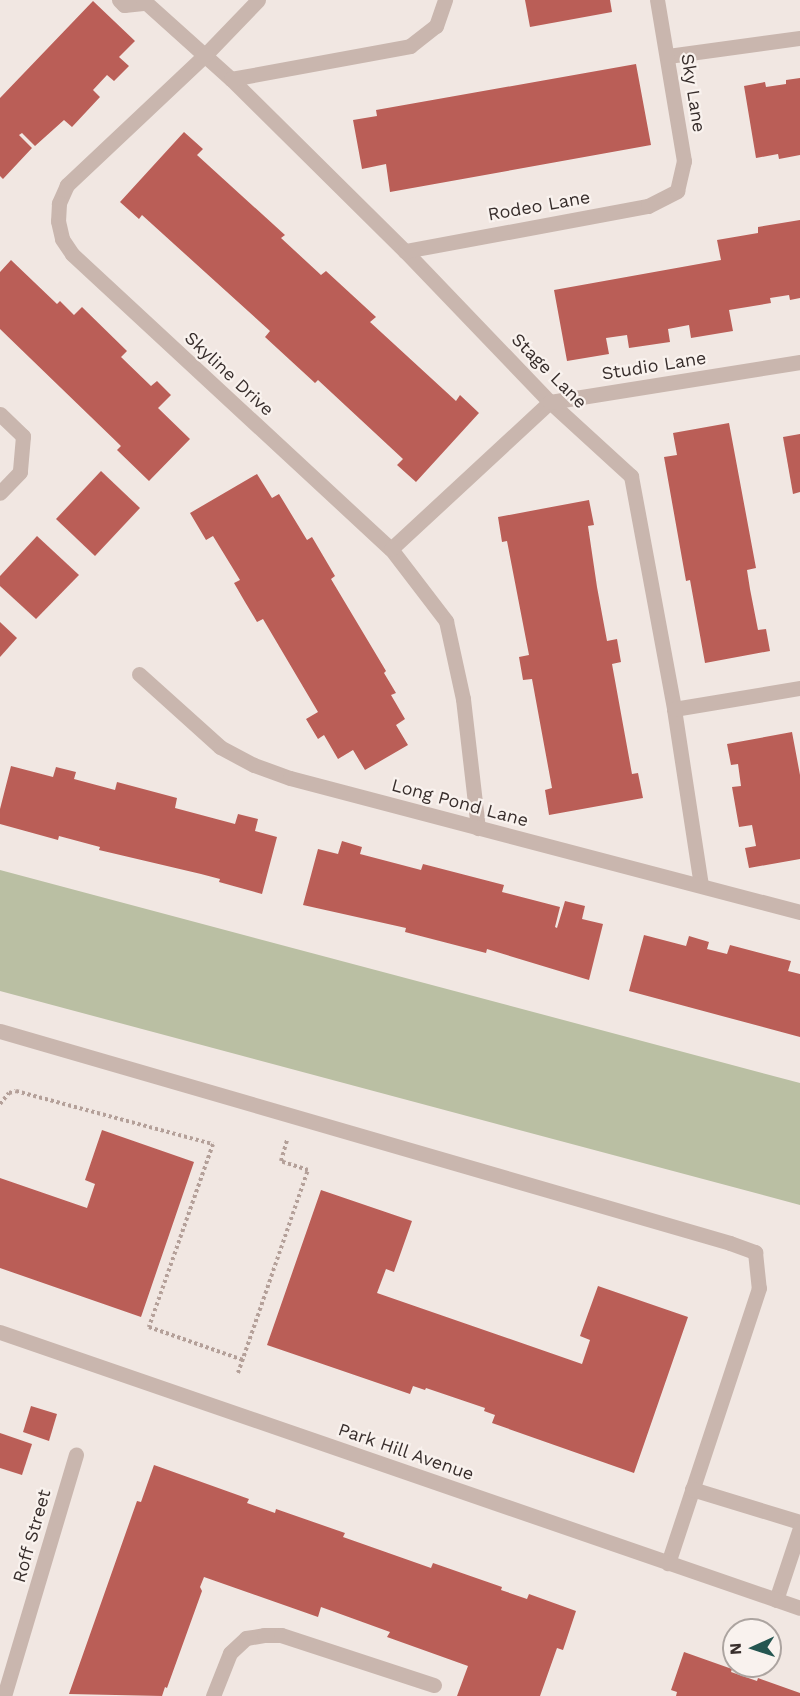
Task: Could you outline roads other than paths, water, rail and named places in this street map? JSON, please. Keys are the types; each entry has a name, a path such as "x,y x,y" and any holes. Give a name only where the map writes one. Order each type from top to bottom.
{"street":[{"name":"Stage Lane","path":"119,0 124,5 143,1 231,79 405,251 550,402 631,476 674,709 701,885"},
{"name":"Skyline Drive","path":"258,0 205,55 67,185 59,203 58,221 62,239 72,255 391,549 446,621 463,699 478,828"},
{"path":"231,79 410,46 436,26 445,0"},
{"name":"Sky Lane","path":"657,0 684,162 677,191"},
{"path":"668,56 800,38"},
{"name":"Rodeo Lane","path":"405,251 648,206 677,191"},
{"name":"Studio Lane","path":"550,402 800,362"},
{"path":"391,549 550,402"},
{"path":"0,414 23,436 20,472 0,494"},
{"name":"Long Pond Lane","path":"139,674 220,747 254,765 290,778 800,912"},
{"path":"674,709 800,688"},
{"path":"0,1031 707,1236 754,1252 759,1288 668,1563"},
{"name":"Park Hill Avenue","path":"0,1332 800,1608"},
{"name":"Roff Street","path":"4,1696 76,1455"},
{"path":"692,1489 800,1522"},
{"path":"776,1600 800,1528"},
{"path":"213,1696 230,1653 246,1638 264,1635 281,1635 434,1685"}]}
